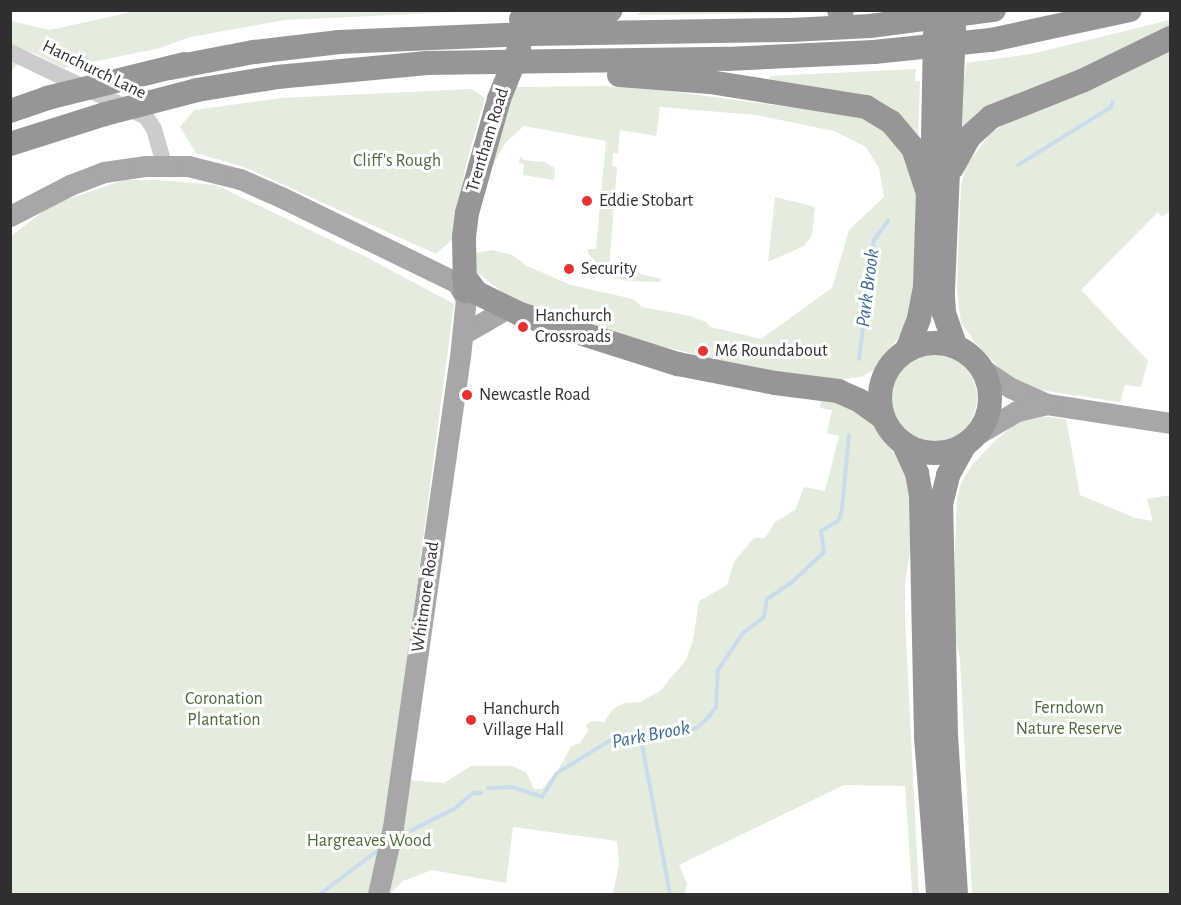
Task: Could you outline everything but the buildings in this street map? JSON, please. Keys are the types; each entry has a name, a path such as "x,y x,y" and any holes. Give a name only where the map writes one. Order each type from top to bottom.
{"highway":[{"name":"Trentham Road","path":"465,287 467,213 499,99 517,51 539,10"},
{"path":"170,68 238,47 301,36 611,10"},
{"path":"936,10 944,76"},
{"path":"955,10 933,138 943,296 945,313 956,347"},
{"path":"10,111 48,98 170,68 254,52 339,42 530,34 791,30 870,26 994,10"},
{"path":"10,144 105,114 197,90 277,77 427,63 727,59 874,52 991,40 1130,10"},
{"path":"907,350 919,318 925,286 937,187 962,146 975,130 991,117 1084,80 1170,38"},
{"path":"277,77 582,74 649,77 710,82 856,104 875,112 903,134 937,187"},
{"path":"465,287 499,313 517,321 537,318"},
{"path":"465,287 520,305 537,318 678,364 775,383 838,391 860,401 883,418"},
{"path":"956,894 946,735 941,504 948,475 986,417 990,397 981,368 970,355 956,347 926,343 907,350 894,360 885,373 879,395 883,418 891,432 903,443 923,452 934,453 956,449 971,439"},
{"path":"838,391 860,385 885,373"},
{"path":"903,443 917,473 921,496 926,737 938,894"}],"main road":[{"path":"10,216 70,185 104,172 164,165 188,166 240,179 390,252 415,252 465,287"},
{"name":"Whitmore Road","path":"378,894 394,815 463,334 465,287"},
{"path":"463,334 499,313"},
{"path":"981,368 1011,388 1047,404 1170,423"},
{"path":"971,439 1017,411 1047,404"}],"street":[{"name":"Hanchurch Lane","path":"10,52 68,77 149,120 164,165"}],"green space":[{"path":"140,10 478,11 285,20 190,37 160,48 63,68 32,52 13,69 11,76 11,21 50,30"},
{"path":"645,10 790,10 793,13 636,15"},
{"path":"1170,20 1170,27 958,140 959,76 965,76 966,63 1031,54"},
{"path":"1170,47 1170,211 1162,217 1158,212 1081,290 1148,361 1141,387 1125,385 1120,402 1034,389 1004,373 961,323 957,290 958,251 961,186 966,166 989,135 1000,127"},
{"path":"916,69 915,81 920,81 918,139 906,124 770,86 770,76"},
{"path":"605,86 669,91 855,116 873,123 892,137 902,152 916,190 915,283 905,328 875,369 861,377 836,380 771,372 726,362 645,342 549,313 509,297 476,272 476,253 492,250 512,255 527,266 571,285 633,299 642,307 690,316 706,322 710,327 761,339 832,288 849,230 884,197 879,168 866,147 834,131 756,115 660,107 656,136 620,130 618,153 613,153 612,166 617,167 609,270 633,272 661,279 660,282 628,281 607,276 587,249 596,249 606,141 524,126 506,142 490,170 492,143 516,87"},
{"name":"Cliff's Rough","path":"472,89 485,98 466,164 453,239 436,254 244,167 196,153 180,127 194,110 281,98"},
{"path":"520,156 523,160 541,162 540,160 555,168 554,180 523,175 524,164 519,163"},
{"path":"124,180 158,180 216,185 368,258 454,304 390,790 409,780 444,783 471,766 512,766 526,772 534,789 542,789 560,767 571,746 580,743 588,731 586,725 592,721 604,722 613,709 624,703 640,702 660,691 686,660 693,640 699,601 727,585 734,562 754,538 765,538 775,522 795,510 804,487 825,491 839,436 827,433 832,410 820,408 822,397 845,401 879,428 909,480 911,546 905,582 905,618 919,894 912,894 905,786 844,785 679,865 687,884 685,894 613,894 619,864 617,841 513,827 506,883 432,870 403,881 390,894 11,894 11,236 53,204"},
{"path":"775,197 815,207 812,235 804,246 768,262"},
{"path":"933,354 950,358 964,367 973,381 977,398 973,415 964,429 950,438 933,442 916,438 902,429 893,415 889,398 893,381 902,367 916,358"},
{"name":"Ferndown Nature Reserve","path":"1040,416 1066,419 1080,495 1135,518 1153,521 1147,499 1170,495 1170,894 972,894 960,659 952,622 957,498 961,483 972,465 996,440 1021,419"}],"waterway":[{"name":"Park Brook","path":"1018,165 1111,107 1113,101"},
{"name":"Park Brook","path":"859,359 874,240 888,221"},
{"name":"Park Brook","path":"488,788 512,787 542,797 557,773 614,738 673,735 697,728 709,717 716,707 718,670 743,633 764,617 767,599 792,582 824,552 821,531 839,520 842,509 849,435"},
{"path":"641,739 670,894"},
{"name":"Park Brook","path":"402,835 454,809 473,793 481,793"},
{"name":"Park Brook","path":"320,894 381,848"}],"place":[{"name":"Eddie Stobart","path":"587,201"},
{"name":"Security","path":"569,269"},
{"name":"Hanchurch Crossroads","path":"523,327"},
{"name":"M6 Roundabout","path":"703,351"},
{"name":"Newcastle Road","path":"467,395"},
{"name":"Hanchurch Village Hall","path":"471,720"}],"park label":[{"name":"Coronation Plantation","path":"224,710"},
{"name":"Hargreaves Wood","path":"369,841"}]}
